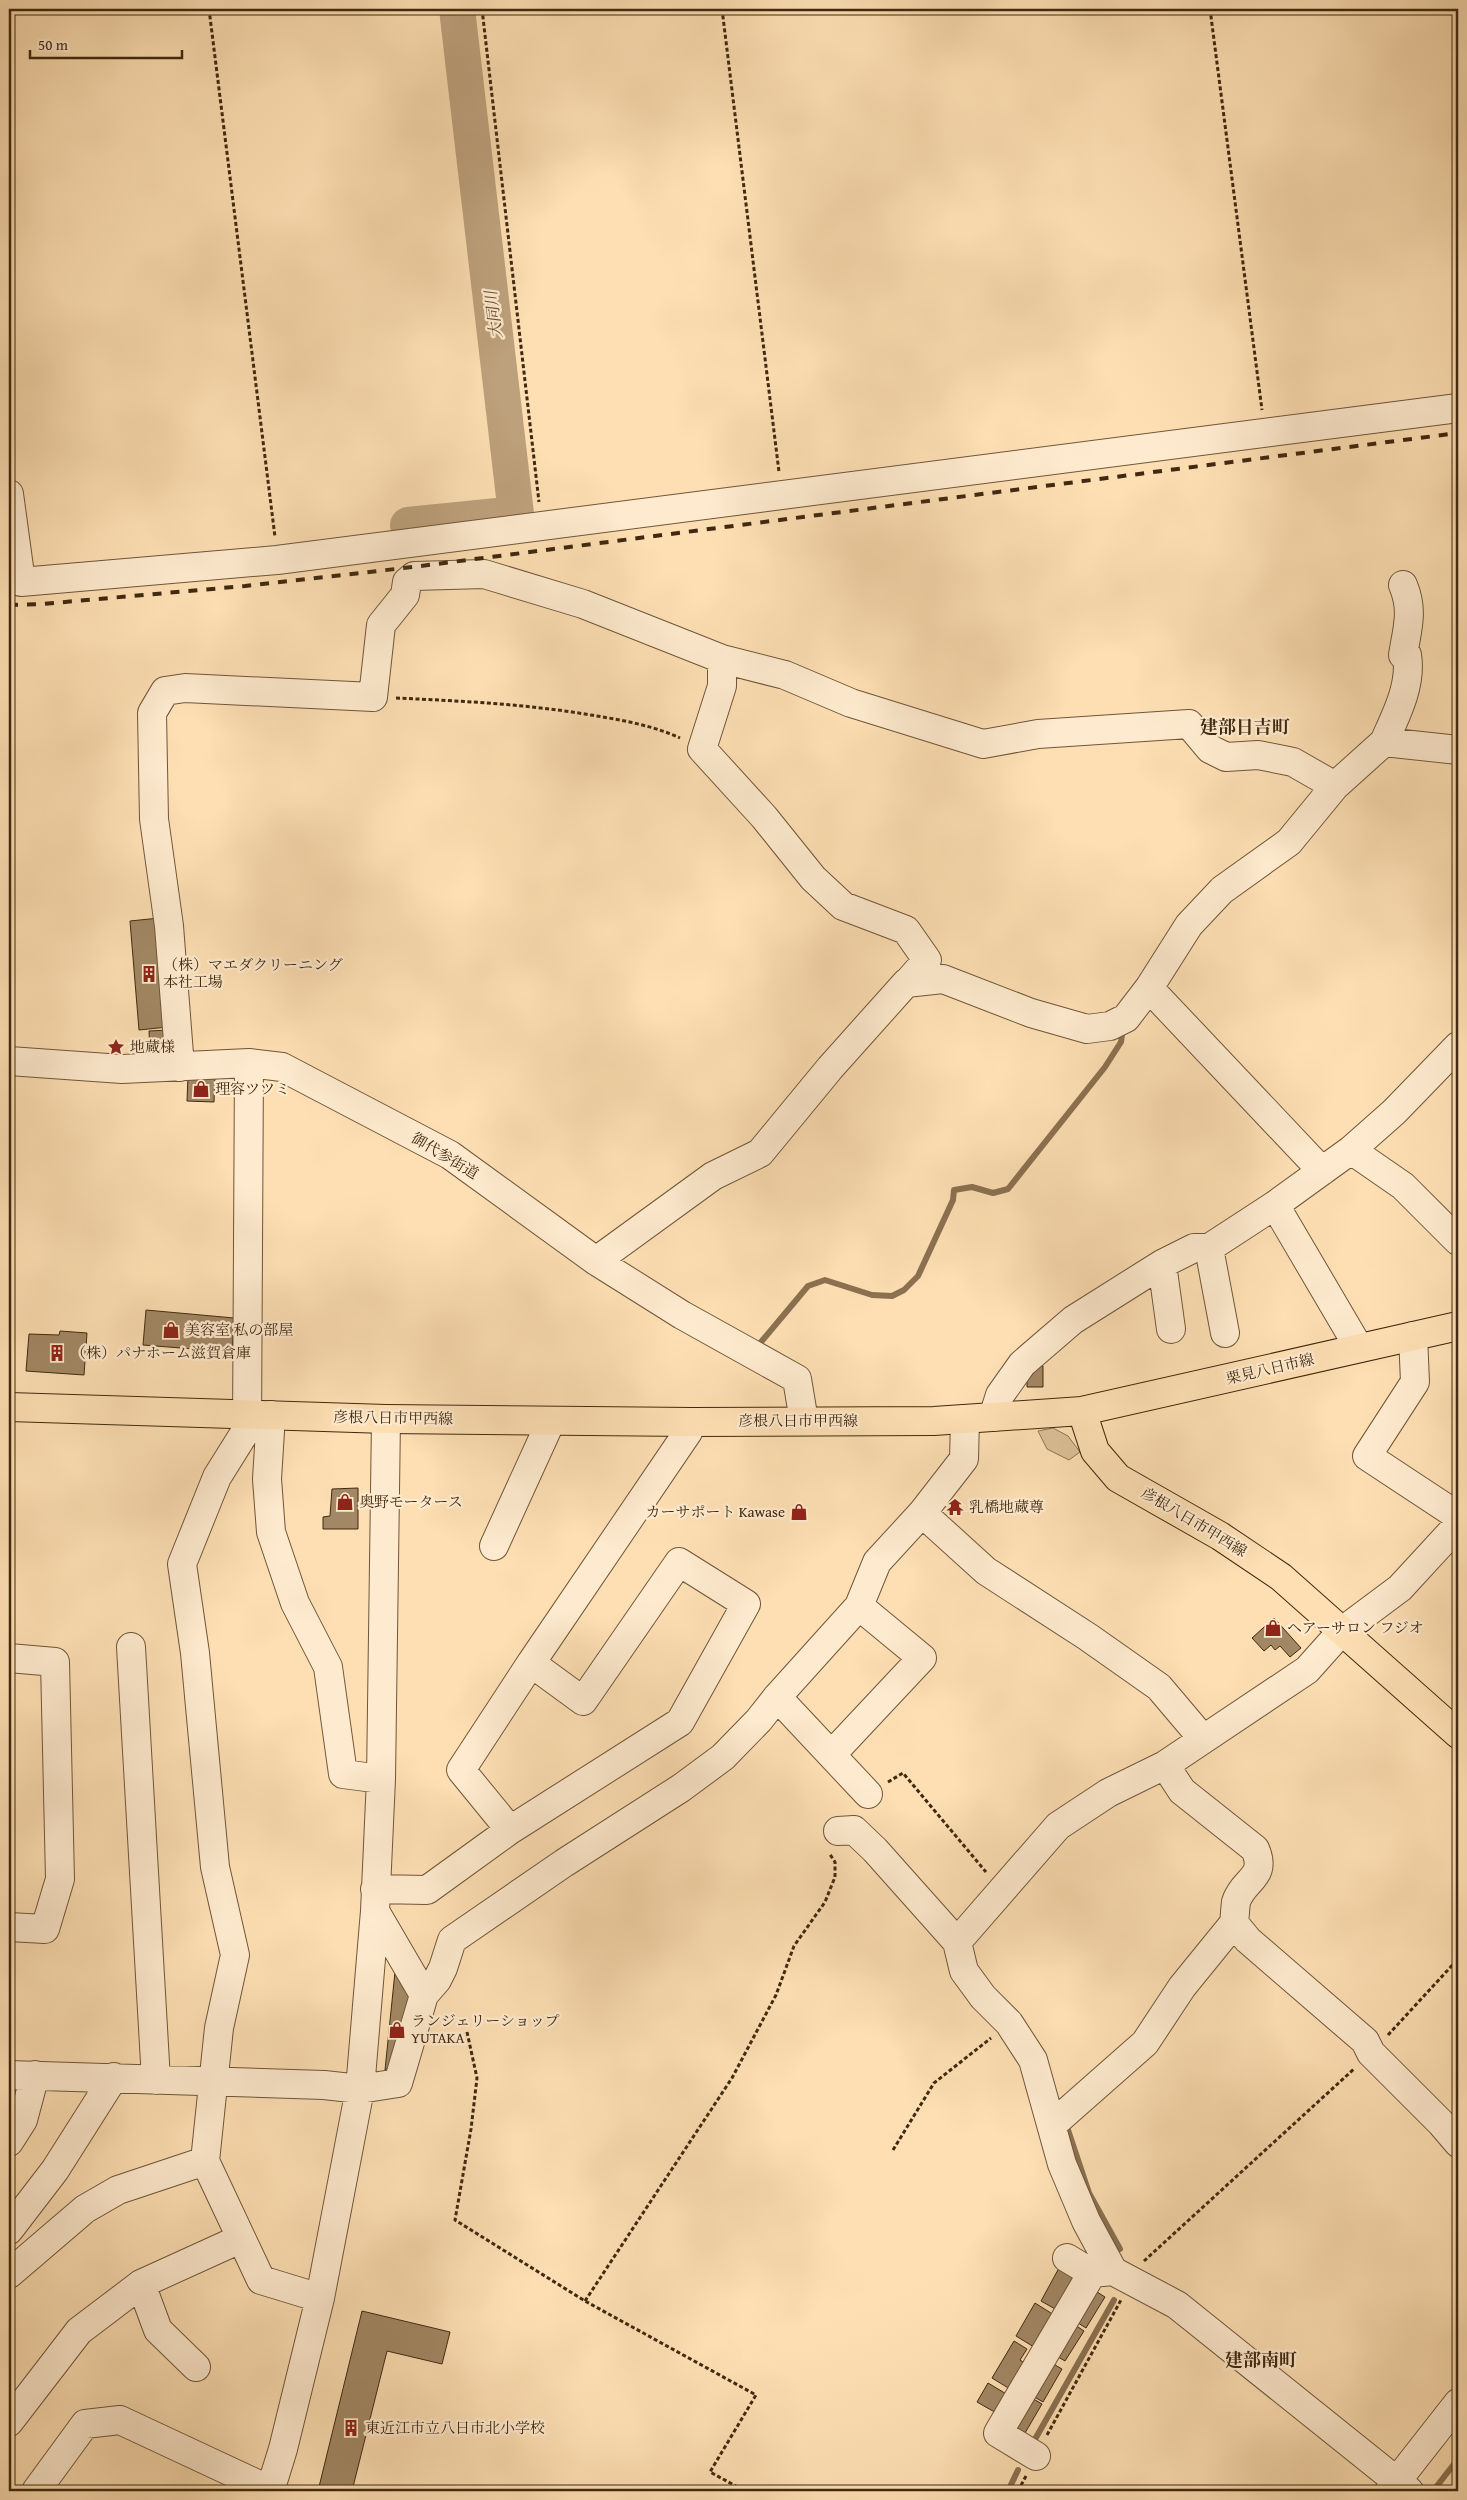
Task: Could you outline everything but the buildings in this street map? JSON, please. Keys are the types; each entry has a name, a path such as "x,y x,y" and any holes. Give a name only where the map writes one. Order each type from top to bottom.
{"main road":[{"name":"栗見八日市線","path":"1082,1411 1458,1326"},
{"name":"彦根八日市甲西線","path":"9,1407 386,1419 692,1422 965,1419 1082,1411 1095,1451 1118,1478 1220,1536 1281,1577 1458,1734"}],"street":[{"path":"9,494 21,582 278,560 782,497 1458,408"},
{"path":"180,1067 169,926 154,819 152,713 165,691 185,688 373,697 382,625 406,595 407,582 414,576 484,574 583,604 722,659 785,675 852,704 983,744 1038,734 1189,724 1210,749 1226,757 1258,754 1292,762 1335,786"},
{"path":"907,983 943,979 1031,1014 1087,1028 1110,1026 1126,1018 1149,988 1189,925 1222,890 1289,842 1335,786 1384,742 1407,684 1410,669 1407,655 1403,655 1410,613 1409,600 1403,586"},
{"path":"596,1260 713,1176 760,1153 830,1068 927,960 906,930 842,906 813,878 764,817 702,749 722,686 722,659"},
{"path":"1384,742 1458,750"},
{"path":"1149,988 1322,1171"},
{"path":"993,1417 1000,1395 1022,1364 1073,1320 1162,1264 1194,1248 1210,1248 1275,1206 1351,1150 1394,1112 1458,1046"},
{"name":"御代参街道","path":"9,1061 122,1069 249,1063 282,1067 450,1155 596,1260 682,1315 796,1379 804,1421"},
{"path":"249,1063 258,1414 268,1480 271,1532 295,1603 328,1667 343,1774 381,1779"},
{"path":"1351,1150 1403,1186 1458,1241"},
{"path":"1275,1206 1359,1348"},
{"path":"1210,1248 1225,1333"},
{"path":"1162,1264 1171,1329"},
{"path":"1413,1336 1415,1382 1367,1456 1458,1516"},
{"path":"258,1414 217,1477 182,1564 195,1653 215,1867 235,1955 219,2028 205,2161 240,2239 261,2280 320,2298"},
{"path":"36,2491 86,2424 120,2420 270,2490 283,2449 320,2298 360,2089 375,1900 381,1779 386,1419"},
{"path":"9,2075 324,2085 360,2089 398,2083 424,1995 437,1980 452,1940 564,1863 681,1788 722,1757 759,1720 777,1697 859,1606 877,1562 922,1513 964,1459 965,1419"},
{"path":"494,1546 551,1421"},
{"path":"510,1830 461,1770 531,1663 688,1432 692,1422"},
{"path":"922,1513 986,1571 1088,1637 1159,1687 1204,1739"},
{"path":"957,1942 1058,1826 1108,1793 1164,1765 1307,1670 1341,1632 1400,1588 1458,1525"},
{"path":"375,1900 427,1890 510,1830 680,1722 746,1604 679,1562 583,1701 531,1663"},
{"path":"832,1754 922,1658 859,1606"},
{"path":"131,1647 156,2080"},
{"path":"9,1658 55,1662 60,1879 45,1929 9,1927"},
{"path":"777,1697 868,1794"},
{"path":"1052,2125 1145,2043 1182,1987 1234,1923 1236,1901 1258,1870 1260,1861 1255,1849 1182,1791 1164,1765"},
{"path":"838,1831 854,1830 957,1942 964,1971 983,1997 1008,2023 1034,2060 1062,2164 1110,2274"},
{"path":"375,1900 424,1995"},
{"path":"1234,1923 1248,1940 1365,2041 1371,2053 1441,2122 1458,2143"},
{"path":"9,2142 23,2120 35,2075"},
{"path":"9,2230 55,2170 114,2077"},
{"path":"9,2274 85,2209 118,2190 205,2161"},
{"path":"9,2422 79,2331 140,2284 240,2239"},
{"path":"1067,2258 1110,2274 1177,2306 1401,2489"},
{"path":"1036,2456 998,2433 1110,2274"},
{"path":"140,2284 158,2330 196,2367"},
{"path":"1401,2489 1458,2403"},
{"path":"1401,2489 1458,2427"}],"path":[{"path":"209,9 278,560"},
{"path":"482,9 542,527"},
{"path":"722,9 782,497"},
{"path":"1210,9 1266,433"},
{"path":"373,697 510,704 564,710 630,722 678,737 702,749"},
{"path":"868,1794 902,1774 1001,1890"},
{"path":"585,2301 732,2078 776,1995 794,1946 825,1902 835,1877 835,1862 825,1846 838,1831"},
{"path":"1018,2491 1124,2294 1110,2274 1371,2053 1458,1959"},
{"path":"893,2150 934,2083 1008,2023"},
{"path":"467,2032 477,2078 471,2129 455,2220 585,2301 756,2395 710,2472 745,2491"}],"shaded area":[{"path":"1053,1428 1068,1436 1080,1452 1069,1460 1047,1449 1038,1431"}],"waterway":[{"name":"大同川","path":"408,525 516,514 457,9"},
{"path":"756,1348 808,1286 825,1280 872,1295 892,1296 904,1290 918,1276 953,1200 954,1190 972,1187 993,1193 1008,1189 1105,1067 1121,1042 1123,1027"},
{"path":"1067,2127 1089,2193 1120,2249"},
{"path":"1034,2441 1114,2300"},
{"path":"1433,2491 1458,2459"},
{"path":"1008,2491 1018,2470"}],"railway":[{"path":"9,605 42,604 245,586 413,567 1458,433"}],"place":[{"name":"（株）マエダクリーニング 本社工場","path":"149,974"},
{"name":"地蔵様","path":"116,1047"},
{"name":"理容ツツミ","path":"201,1089"},
{"name":"美容室 私の部屋","path":"171,1330"},
{"name":"（株）パナホーム滋賀倉庫","path":"57,1353"},
{"name":"奥野モータース","path":"345,1502"},
{"name":"乳橋地蔵尊","path":"955,1507"},
{"name":"カーサポート Kawase","path":"799,1512"},
{"name":"ヘアーサロン フジオ","path":"1273,1628"},
{"name":"ランジェリーショップ YUTAKA","path":"397,2030"},
{"name":"東近江市立八日市北小学校","path":"351,2428"}],"district":[{"name":"建部日吉町","path":"1245,727"},
{"name":"建部南町","path":"1261,2360"}]}
